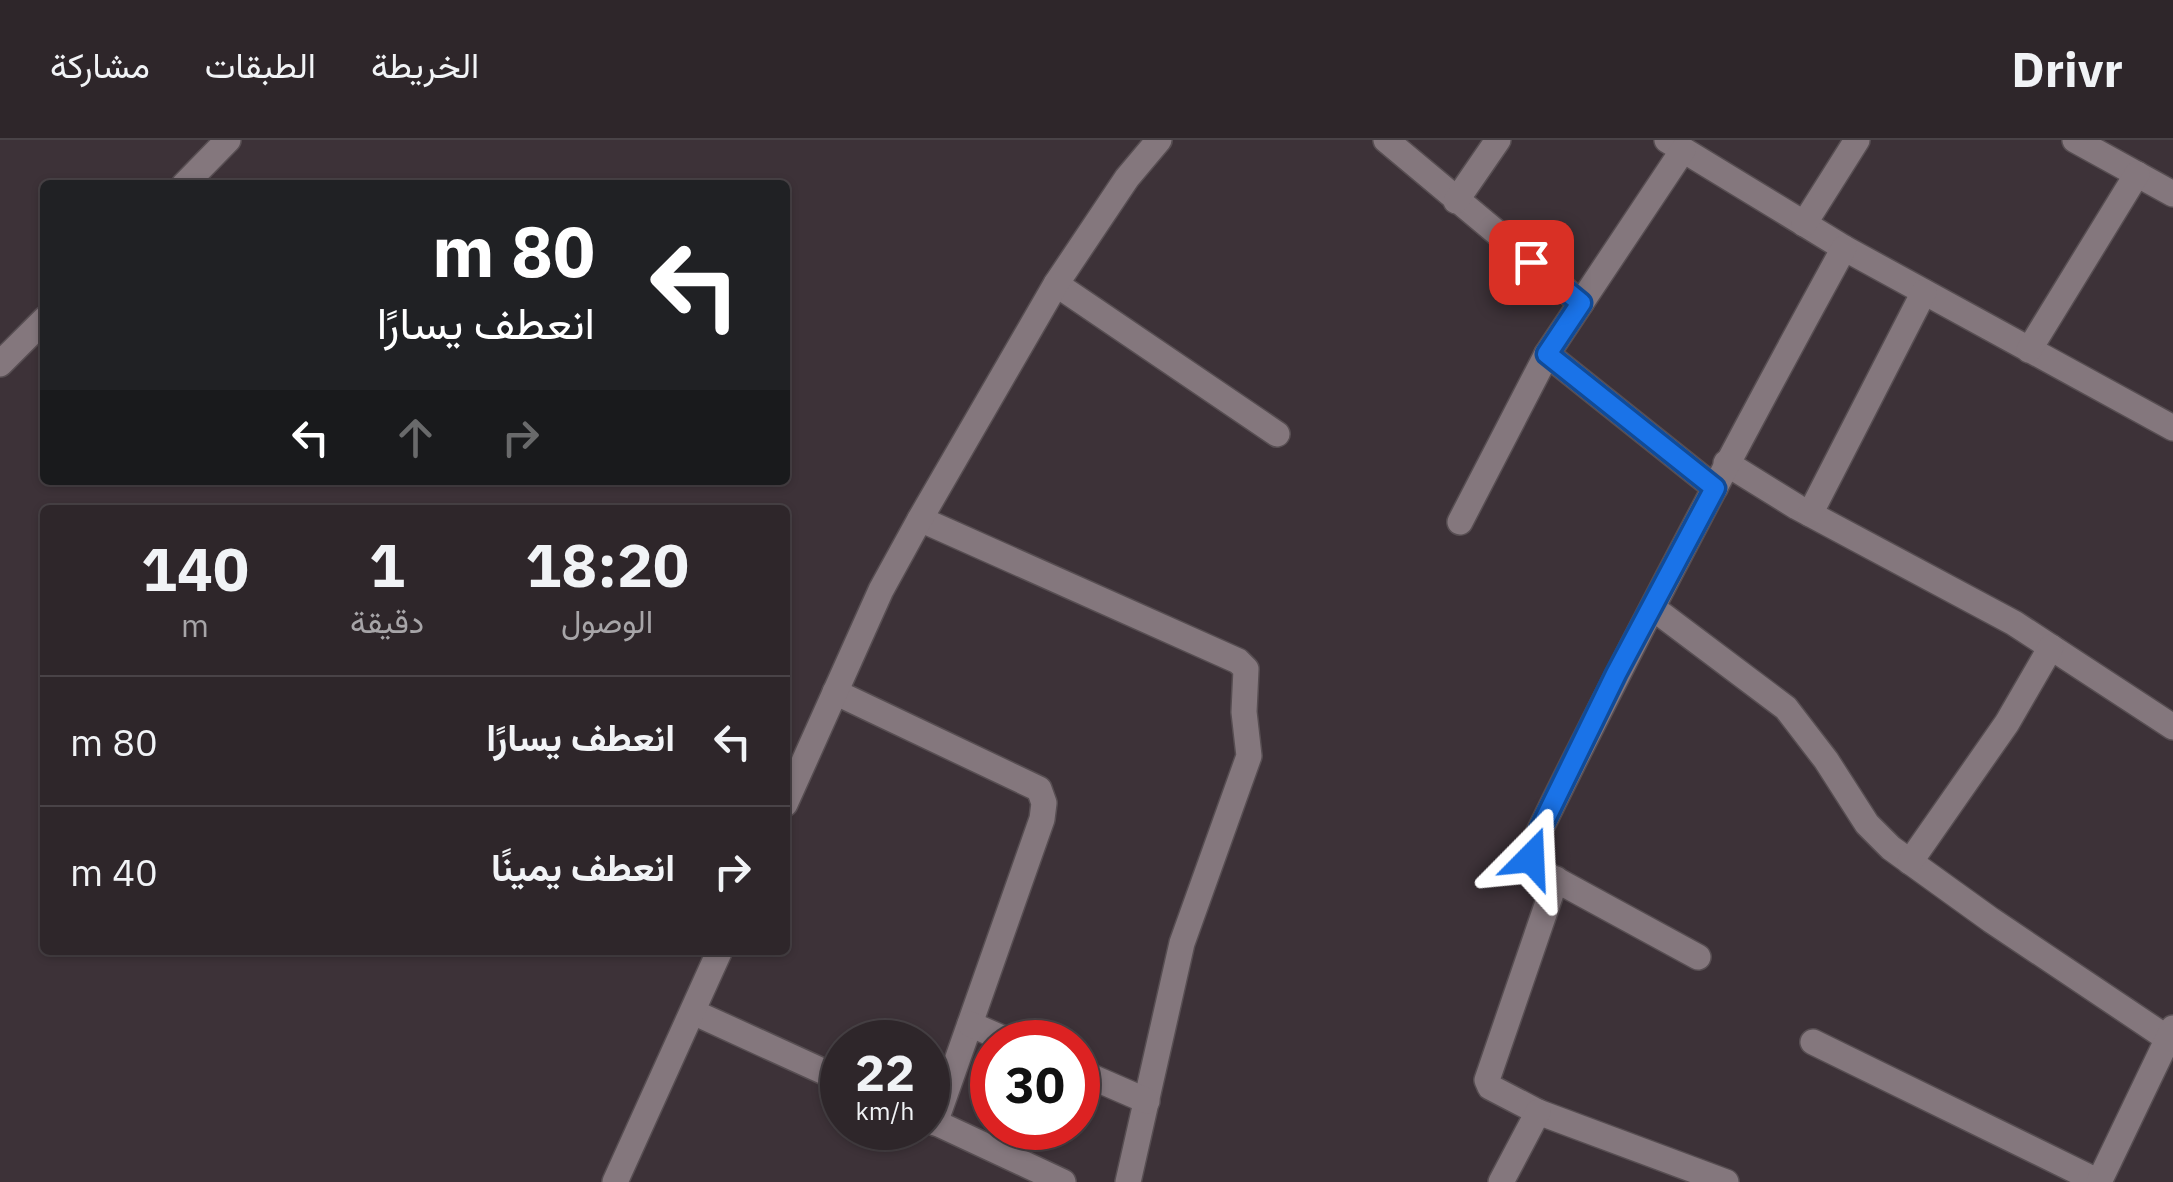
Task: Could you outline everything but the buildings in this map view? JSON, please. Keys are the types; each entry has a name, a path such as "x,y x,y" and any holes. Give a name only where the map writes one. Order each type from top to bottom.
{"street":[{"path":"189,180 228,140"},
{"path":"790,793 882,590 920,519 1056,284 1127,178 1159,140"},
{"path":"1386,140 1581,303"},
{"path":"1456,200 1498,140"},
{"path":"1804,224 1857,140"},
{"path":"2075,140 2173,194"},
{"path":"1460,522 1547,354 1675,145 1844,248 2173,428"},
{"path":"2029,350 2136,174"},
{"path":"1698,957 1540,870 1531,858 1532,846 1726,463 1844,248"},
{"path":"1056,284 1277,434"},
{"path":"1810,514 1924,292"},
{"path":"0,364 40,324"},
{"path":"1547,354 1715,488"},
{"path":"1726,463 2051,647 2173,727"},
{"path":"920,519 1238,661 1246,669 1244,712 1249,756 1182,943 1128,1182"},
{"path":"1653,608 1786,708 1867,824 1910,862 2170,1033 2099,1182 1813,1042"},
{"path":"1910,862 2007,724 2051,647"},
{"path":"835,692 1039,790 1044,803 1042,819 971,1020"},
{"path":"1556,880 1488,1080 1496,1091 1538,1112 1726,1182"},
{"path":"615,1182 718,955"},
{"path":"693,1012 820,1070"},
{"path":"950,1075 970,1024"},
{"path":"1100,1081 1147,1102"},
{"path":"1501,1182 1538,1112"},
{"path":"950,1129 1063,1182"}],"route":[{"path":"1531,262 1581,303 1547,354 1715,488 1616,674 1532,846 1531,858"}]}
